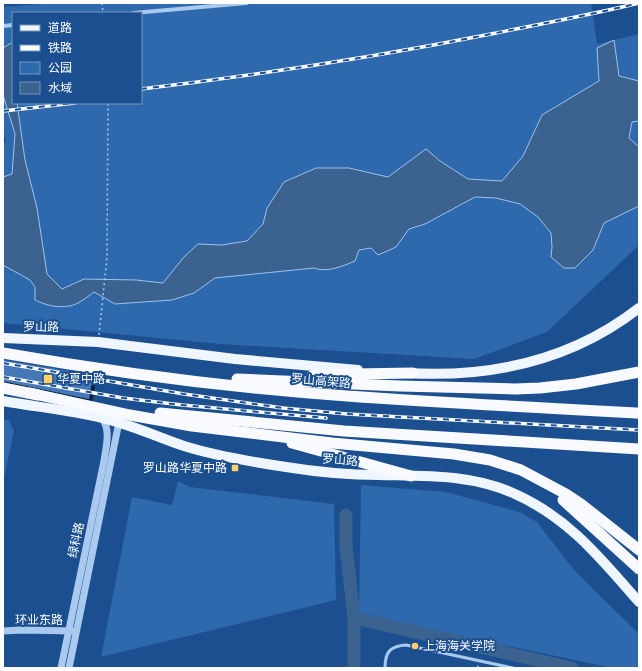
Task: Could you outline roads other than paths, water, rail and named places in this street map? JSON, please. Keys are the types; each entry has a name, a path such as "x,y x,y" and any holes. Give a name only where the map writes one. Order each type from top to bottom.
{"highway":[{"name":"罗山高架路","path":"3,353 161,377 275,390 347,396 639,413"},
{"path":"37,359 224,379 442,388 540,388 576,384 639,372"},
{"path":"576,384 606,378 639,366"},
{"path":"224,379 413,373"},
{"path":"3,388 177,423 332,443 473,456 506,465 536,478 639,550"},
{"path":"30,393 156,413 241,422 344,431 639,449"},
{"path":"236,431 274,439 411,476"},
{"path":"578,507 639,569"}],"main road":[{"name":"罗山路","path":"3,338 98,342 275,363 413,373 468,373 502,369 528,363 552,355 579,344 602,332 639,308"},
{"name":"罗山路","path":"3,401 102,418 119,422 185,446 216,454 285,467 329,473 448,477 469,480 499,488 531,501 568,526 588,544 639,602"}],"street":[{"path":"142,12 247,3"},
{"path":"3,26 12,25"},
{"name":"绿科路","path":"69,668 72,631 108,433 107,424 102,418"},
{"name":"绿科路","path":"61,668 72,631 119,422"},
{"name":"环业东路","path":"3,632 21,630 72,631"}],"lane":[{"path":"385,668 385,660 388,652 395,646 406,645 513,668"}],"water":[{"path":"614,40 619,76 639,81 639,121 632,122 629,138 639,147 639,206 604,223 593,250 575,268 564,268 551,257 551,233 538,217 520,204 496,198 475,197 425,224 409,229 396,247 378,255 371,248 359,250 355,261 330,269 324,270 314,268 215,278 194,293 172,300 115,304 94,292 73,305 62,307 45,304 35,300 35,287 30,280 3,265 3,177 12,174 15,134 3,95 3,48 12,43 12,104 17,104 25,160 37,208 47,274 62,289 84,279 136,280 163,283 184,257 198,244 222,245 247,241 263,224 267,208 284,182 316,168 349,168 388,177 426,149 440,161 468,179 502,181 523,156 542,115 599,81 597,48"}],"waterway":[{"path":"346,515 346,546 354,618 354,668"},
{"path":"354,618 572,668"}],"railway":[{"path":"142,89 273,72 360,58 491,34 602,12 639,3"},
{"path":"3,111 66,104"},
{"path":"3,363 184,394 283,408 347,414 639,430"},
{"path":"3,377 123,398 326,418"}],"place":[{"name":"华夏中路","path":"48,379"},
{"name":"罗山路华夏中路","path":"235,468"},
{"name":"上海海关学院","path":"415,646"}]}
